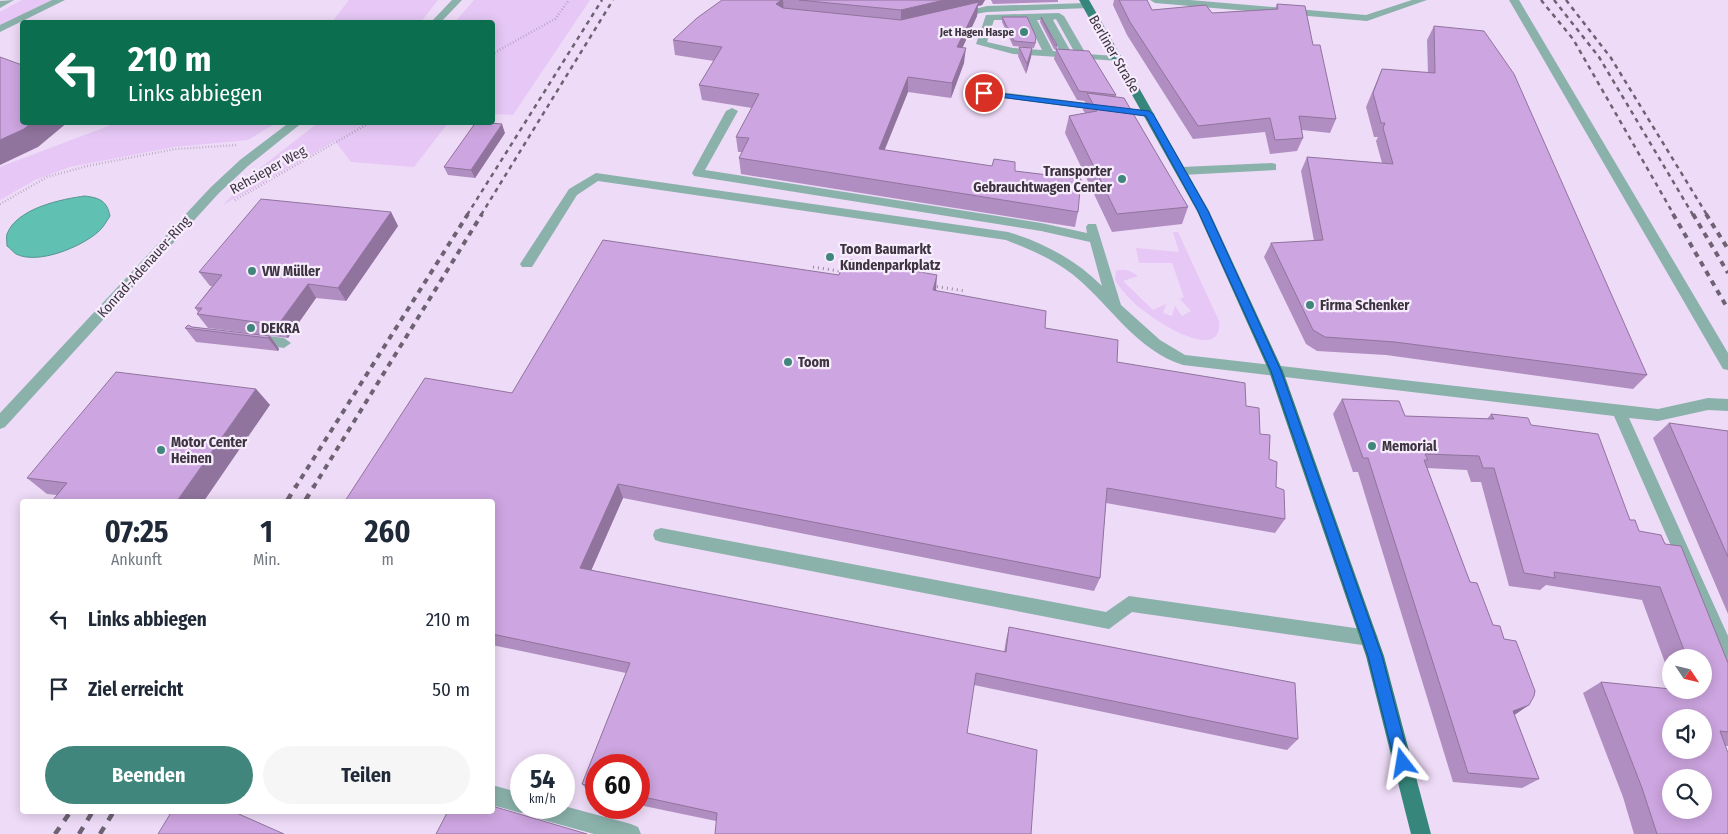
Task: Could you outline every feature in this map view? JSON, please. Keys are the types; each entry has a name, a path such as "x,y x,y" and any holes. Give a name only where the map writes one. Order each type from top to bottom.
{"main road":[{"name":"Berliner Straße","path":"1087,7 1182,171 1203,211 1276,371 1369,638 1421,834"}],"street":[{"path":"0,5 9,0"},
{"path":"0,29 60,0"},
{"path":"438,20 457,0"},
{"path":"1155,0 1237,4 1276,11 1367,18 1422,0"},
{"path":"1276,0 1276,11"},
{"path":"1514,0 1728,364"},
{"path":"949,18 1010,4 1087,7"},
{"path":"1087,7 1047,18 990,17 980,44 1013,51 1048,52 1116,59"},
{"path":"1059,16 1082,56"},
{"path":"1047,18 1067,54"},
{"path":"1031,19 1048,52"},
{"path":"984,93 1149,114"},
{"path":"732,111 698,173 1041,227 1094,233 1114,305"},
{"name":"Konrad-Adenauer-Ring","path":"0,423 215,190 294,125"},
{"path":"1182,171 1272,167"},
{"path":"527,264 573,192 596,177 1008,236 1051,252 1081,274 1164,353 1183,360 1210,365 1658,415 1708,404 1728,405"},
{"path":"239,338 284,343"},
{"path":"1618,411 1728,656"},
{"path":"661,535 1109,621 1130,604 1369,638"},
{"path":"495,796 510,800"},
{"path":"575,819 631,834"}],"path":[{"path":"495,52 555,19 569,0"},
{"name":"Rehsieper Weg","path":"234,200 367,125"},
{"path":"0,204 47,177 87,166 210,145 270,143"},
{"path":"813,267 850,273"},
{"path":"929,285 966,291"}],"shaded area":[{"path":"22,0 52,0 0,26 0,12"},
{"path":"349,0 438,0 423,20 334,20"},
{"path":"474,0 590,0 513,115 495,114 495,20 457,20"},
{"path":"111,125 273,125 248,140 174,147 70,167 35,180 0,200 0,167"},
{"path":"315,125 446,125 414,167 351,162 335,141 223,205 255,172"},
{"path":"85,196 102,201 107,207 110,216 101,229 90,238 59,253 47,256 25,257 16,254 7,246 7,234 12,225 30,211 53,202"},
{"path":"1173,232 1178,232 1219,321 1218,333 1211,339 1201,340 1189,337 1164,325 1133,302 1115,280 1116,271 1130,271 1138,276 1123,281 1153,310 1166,304 1163,313 1172,316 1175,306 1182,316 1191,311 1180,299 1184,297 1172,263 1139,263 1136,248 1179,252"}],"building":[{"path":"722,0 781,0 776,4 783,8 901,20 979,2 957,47 966,48 952,83 908,77 879,149 992,166 994,159 1015,162 1015,171 1081,179 1078,212 739,158 749,138 736,137 759,94 699,85 722,47 673,40 697,18"},
{"path":"799,0 944,0 901,10"},
{"path":"1119,0 1147,0 1152,10 1206,5 1212,13 1278,9 1277,4 1305,6 1313,45 1320,45 1336,119 1299,116 1303,138 1275,140 1270,118 1198,126 1130,22"},
{"path":"1002,17 1027,17 1036,37 1035,43 1014,41"},
{"path":"1041,17 1057,45 1055,45"},
{"path":"1434,26 1484,31 1514,74 1647,375 1395,342 1325,337 1313,330 1271,243 1323,240 1307,157 1393,164 1383,128 1385,123 1381,123 1373,93 1382,69 1435,73"},
{"path":"1019,47 1032,48 1027,64"},
{"path":"1056,49 1089,51 1116,95 1079,91"},
{"path":"0,57 20,64 20,125 29,125 0,140"},
{"name":"Transporter Gebrauchtwagen Center","path":"1087,93 1124,98 1188,207 1117,214 1069,116 1097,111"},
{"path":"502,124 471,170 444,167 474,125"},
{"path":"261,199 391,212 338,288 308,284 278,325 197,314 202,308 195,308 222,275 199,272"},
{"path":"603,240 839,275 845,259 937,275 933,290 1046,311 1045,328 1118,340 1117,362 1245,383 1246,406 1259,408 1260,434 1270,435 1269,459 1277,462 1276,487 1284,490 1285,519 1107,488 1100,578 618,484 580,568 1006,652 1009,627 1295,683 1298,739 976,673 967,733 1037,750 1031,834 715,834 717,813 650,798 650,754 594,754 630,663 495,635 495,499 346,499 425,378 512,393"},
{"path":"188,325 270,336 268,338 185,328"},
{"name":"Motor Center Heinen","path":"116,372 256,389 178,499 54,499 67,483 27,478"},
{"path":"1342,399 1399,401 1405,416 1494,419 1491,414 1528,418 1531,425 1598,434 1630,520 1635,520 1639,531 1661,535 1665,544 1681,546 1728,663 1728,732 1720,731 1728,753 1728,834 1657,834 1642,788 1601,682 1662,688 1662,699 1712,699 1712,649 1684,649 1660,587 1554,572 1555,578 1524,573 1494,468 1483,468 1479,456 1425,454 1428,460 1424,460 1470,582 1477,583 1493,625 1500,626 1504,639 1516,641 1535,691 1529,705 1513,711 1539,779 1468,773 1368,458 1363,458"},
{"path":"1669,423 1728,431 1728,557"},
{"path":"495,807 510,811 510,819 536,819 587,834 436,834 446,814 495,814"},
{"path":"170,814 239,814 284,834 158,834"}],"railway":[{"path":"467,215 602,0"},
{"path":"481,215 613,0"},
{"path":"1541,0 1573,39 1674,215"},
{"path":"1554,0 1599,57 1693,215"},
{"path":"1566,0 1611,58 1707,215"},
{"path":"295,488 468,214"},
{"path":"313,488 482,214"},
{"path":"1673,214 1728,309"},
{"path":"1693,214 1728,273"},
{"path":"1706,214 1728,249"},
{"path":"288,499 296,486"},
{"path":"306,499 314,486"},
{"path":"55,834 69,814"},
{"path":"79,834 91,814"},
{"path":"100,834 112,814"}],"place":[{"name":"Jet Hagen Haspe","path":"1024,32"},
{"name":"Transporter Gebrauchtwagen Center","path":"1122,179"},
{"name":"Toom Baumarkt Kundenparkplatz","path":"830,257"},
{"name":"VW Müller","path":"252,271"},
{"name":"Firma Schenker","path":"1310,305"},
{"name":"DEKRA","path":"251,328"},
{"name":"Toom","path":"788,362"},
{"name":"Memorial","path":"1372,446"},
{"name":"Motor Center Heinen","path":"161,450"}],"route":[{"path":"984,93 1149,114 1203,211 1276,371 1375,656 1403,763"}]}
